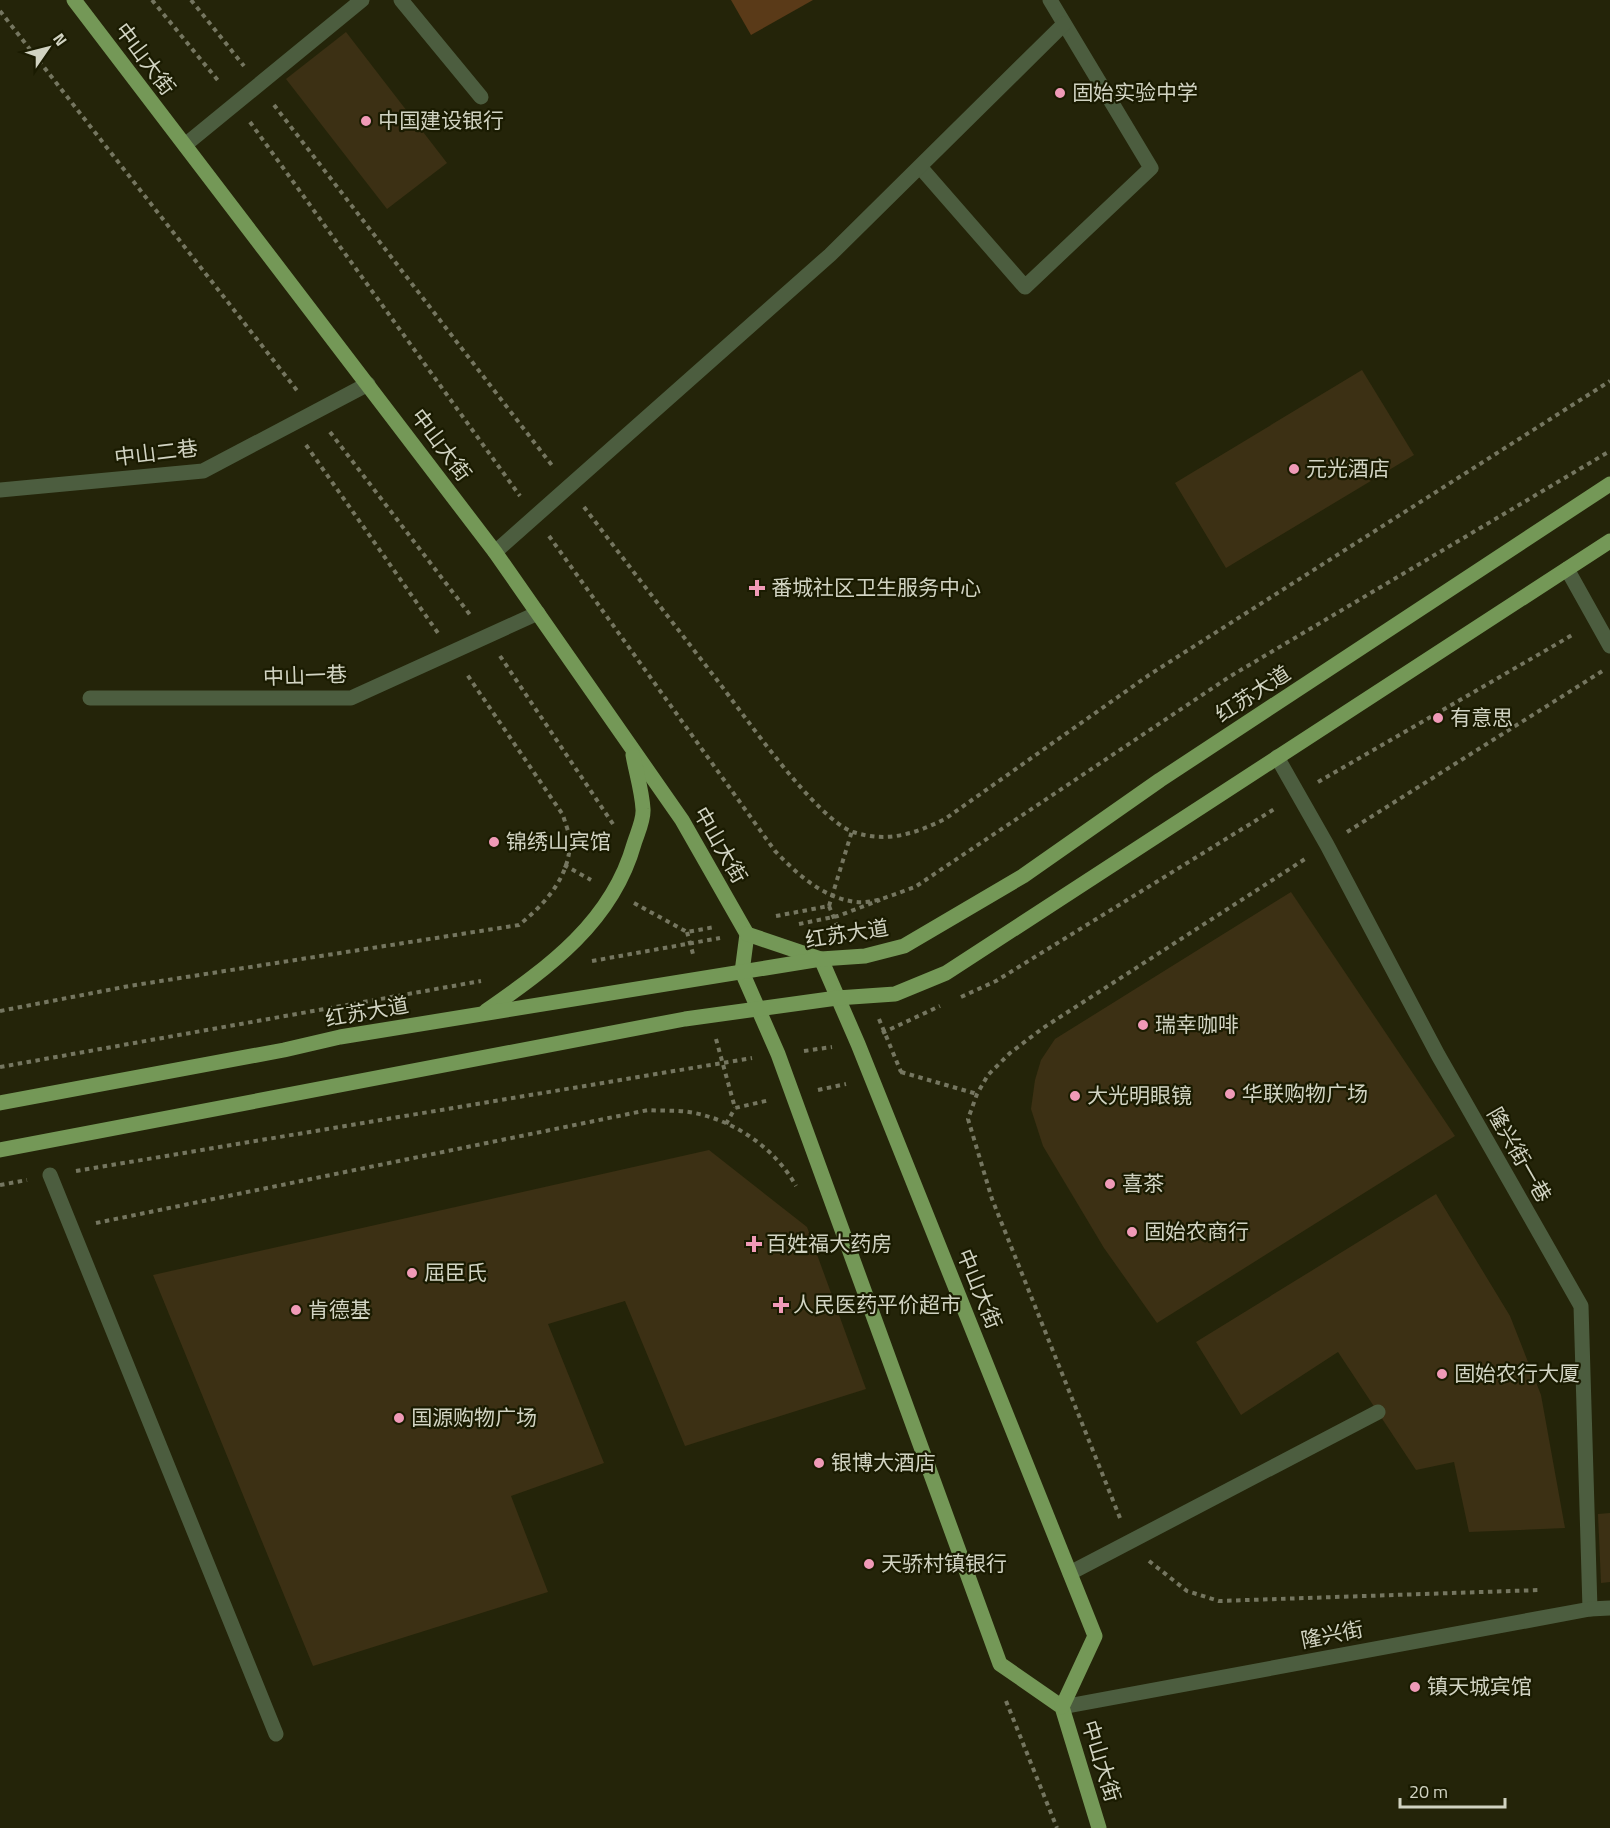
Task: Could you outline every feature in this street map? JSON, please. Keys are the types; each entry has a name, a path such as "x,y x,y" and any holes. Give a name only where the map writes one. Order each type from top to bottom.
{"main road":[{"name":"中山大街","path":"74,0 495,552 682,820 747,934"},
{"name":"红苏大道","path":"0,1103 284,1050 340,1036 821,959 865,956 904,946 1023,876 1160,780 1610,484"},
{"path":"0,1150 685,1019 837,998 895,994 946,973 1610,541"},
{"path":"482,1014 545,970 590,928 614,893 632,852 644,811 632,749"},
{"path":"742,972 747,934 821,959"},
{"name":"中山大街","path":"821,959 858,1044 1095,1636 1062,1707"},
{"name":"中山大街","path":"742,972 778,1054 1000,1664 1062,1707 1099,1828"}],"street":[{"path":"185,145 362,0"},
{"path":"401,0 481,97"},
{"path":"921,168 1025,287 1151,168 1050,0"},
{"path":"495,552 830,255 921,168 1064,24"},
{"name":"中山二巷","path":"0,490 203,471 368,384"},
{"path":"1567,569 1610,646"},
{"name":"中山一巷","path":"90,698 351,698 538,613"},
{"name":"隆兴街一巷","path":"1277,757 1327,845 1438,1055 1581,1306 1590,1609"},
{"path":"50,1175 276,1734"},
{"path":"1070,1573 1378,1412"},
{"name":"隆兴街","path":"1062,1707 1590,1609 1610,1608"}],"path":[{"path":"152,0 236,103 775,851 799,876 832,896 858,902 915,887"},
{"path":"191,0 782,765 821,810 852,831 888,838 913,834 945,819 1149,675 1610,381"},
{"path":"0,1011 129,986 519,925 541,907 555,889 570,842 563,815 292,424"},
{"path":"790,925 838,916 915,887 1228,676 1610,451"},
{"path":"955,999 996,981 1298,794 1596,621"},
{"path":"1542,1590 1219,1601 1187,1591 1151,1564 1124,1527 992,1199 968,1119 977,1094 988,1075 1010,1053 1043,1028 1610,666"},
{"path":"828,906 852,831"},
{"path":"590,962 747,934"},
{"path":"0,1067 487,980"},
{"path":"0,1185 778,1054 858,1044 945,1004"},
{"path":"902,1072 977,1094"},
{"path":"726,1124 735,1108"},
{"path":"72,1228 648,1110 690,1112 726,1124 763,1144 789,1174 801,1194"},
{"path":"1004,1696 1057,1828"}],"shaded area":[{"path":"731,0 813,0 751,35"}],"building":[{"name":"中国建设银行","path":"346,32 447,163 387,209 286,79"},
{"name":"元光酒店","path":"1362,370 1414,455 1226,568 1175,483"},
{"name":"华联购物广场","path":"1291,892 1455,1136 1157,1323 1104,1248 1043,1146 1031,1109 1035,1080 1041,1060 1055,1039"},
{"name":"国源购物广场","path":"709,1150 807,1227 866,1389 685,1446 625,1301 548,1324 604,1463 511,1496 548,1592 313,1666 153,1275"},
{"name":"固始农行大厦","path":"1436,1194 1510,1316 1541,1395 1565,1528 1469,1532 1454,1462 1416,1470 1338,1352 1241,1415 1196,1342"},
{"path":"1610,1513 1610,1582 1601,1583 1598,1514"}],"place":[{"name":"固始实验中学","path":"1060,93"},
{"name":"中国建设银行","path":"366,121"},
{"name":"元光酒店","path":"1294,469"},
{"name":"番城社区卫生服务中心","path":"757,588"},
{"name":"有意思","path":"1438,718"},
{"name":"锦绣山宾馆","path":"494,842"},
{"name":"瑞幸咖啡","path":"1143,1025"},
{"name":"华联购物广场","path":"1230,1094"},
{"name":"大光明眼镜","path":"1075,1096"},
{"name":"喜茶","path":"1110,1184"},
{"name":"固始农商行","path":"1132,1232"},
{"name":"百姓福大药房","path":"754,1244"},
{"name":"屈臣氏","path":"412,1273"},
{"name":"人民医药平价超市","path":"781,1305"},
{"name":"肯德基","path":"296,1310"},
{"name":"固始农行大厦","path":"1442,1374"},
{"name":"国源购物广场","path":"399,1418"},
{"name":"银博大酒店","path":"819,1463"},
{"name":"天骄村镇银行","path":"869,1564"},
{"name":"镇天城宾馆","path":"1415,1687"}]}
